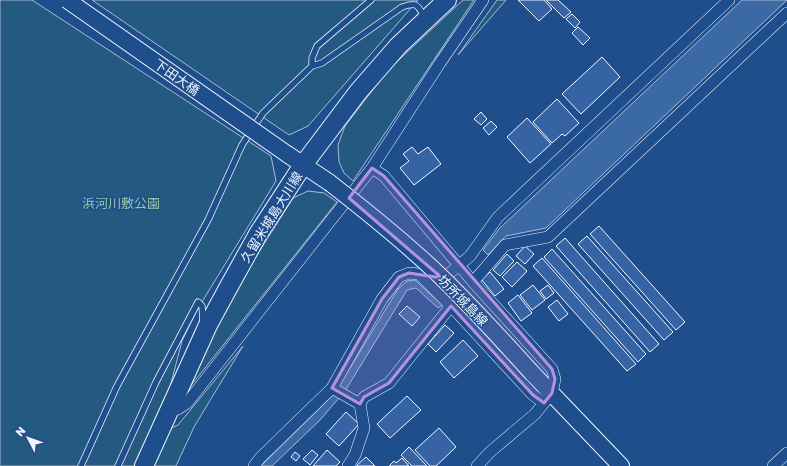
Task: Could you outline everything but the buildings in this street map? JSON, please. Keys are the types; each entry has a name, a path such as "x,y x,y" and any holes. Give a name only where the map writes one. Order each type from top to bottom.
{"main road":[{"name":"下田大橋","path":"67,0 287,154"},
{"name":"久留米城島大川線","path":"144,466 208,326 258,234 303,165 358,92 398,46 447,0"},
{"name":"坊所城島線","path":"287,154 330,183 374,216 436,272 533,374 548,398 621,466"}],"street":[{"path":"168,412 178,409 187,403 372,168 483,0"},
{"path":"432,288 470,256 498,217 729,0"},
{"path":"473,282 505,245 548,237 787,13"},
{"path":"372,168 384,176 459,266 552,369 555,379 548,398 534,414 490,452 477,466"},
{"path":"254,466 260,458 332,388 382,299 399,277 409,272 419,274 451,306 533,395 548,398"},
{"path":"348,466 355,455 364,428 360,404 364,398 389,383 451,306"},
{"path":"332,388 360,404"},
{"path":"773,466 787,452"}],"lane":[{"path":"312,66 312,58 317,46 371,0"},
{"path":"81,466 117,386 208,220 242,145 263,113 312,66 322,63 402,7 413,3 418,5 426,20"},
{"path":"118,466 156,382 198,302 202,306 204,322 208,326"}],"highlighted area":[{"path":"372,168 384,176 552,369 555,379 552,393 544,403 533,395 451,306 389,383 364,397 360,404 332,388 382,299 399,277 409,273 442,278 349,198"}],"green space":[{"name":"浜河川敷公園","path":"0,0 32,0 271,156 276,181 197,310 182,341 169,391 137,466 0,466"},
{"path":"92,0 418,0 308,126 289,135"},
{"path":"463,0 474,0 353,181 344,173 339,162 338,145 345,126 388,70"},
{"path":"497,0 506,0 458,55"},
{"path":"308,191 324,193 337,202 185,393 233,293 293,198"},
{"path":"243,346 194,427 176,466 153,466 169,429 178,425"}],"shaded area":[{"path":"742,0 787,0 546,228 506,236 488,255 483,250 499,229"},
{"path":"415,280 442,305 438,308 416,288 407,290 345,391 320,420 272,466 261,466 330,398 339,386 398,289 407,281"}]}
